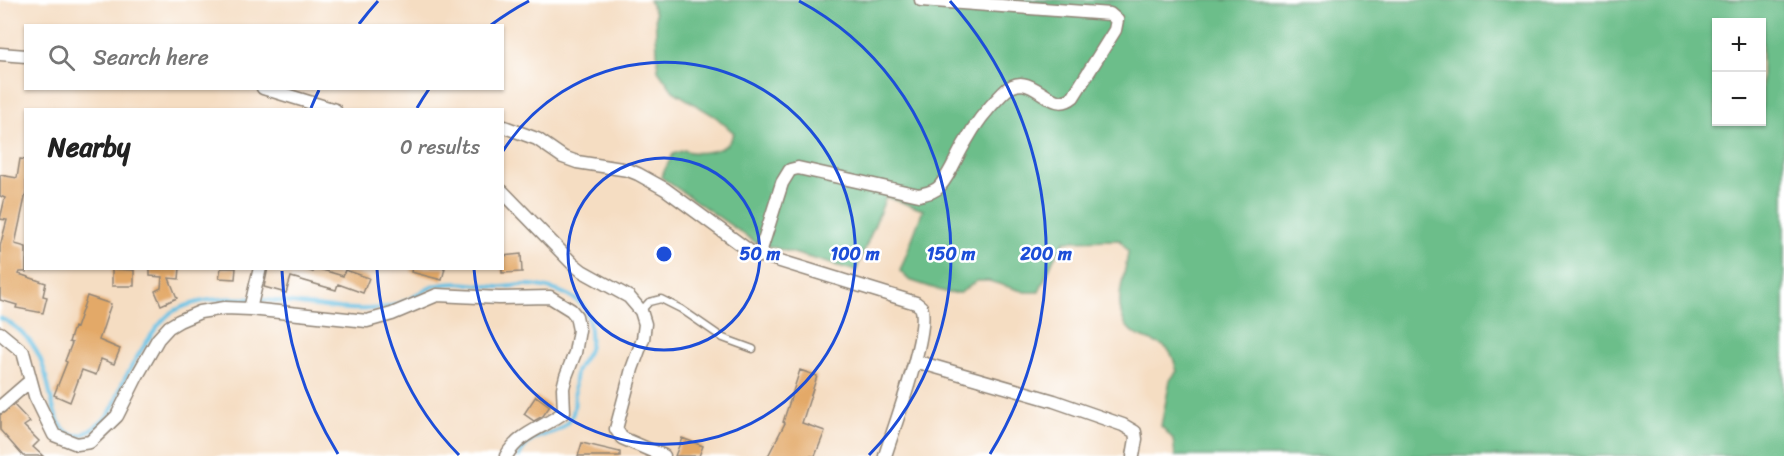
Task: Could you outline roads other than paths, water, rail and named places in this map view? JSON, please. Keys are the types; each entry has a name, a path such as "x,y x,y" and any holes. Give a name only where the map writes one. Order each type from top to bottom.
{"street":[{"path":"759,256 782,183 790,170 798,168 920,195 932,193 940,186 968,137 1004,92 1015,83 1019,82 1030,87 1058,103 1068,101 1073,97 1115,30 1117,20 1110,14 921,0"},
{"path":"0,54 24,56"},
{"path":"270,90 328,108"},
{"path":"504,127 537,139 570,159 638,174 665,189 759,256 916,303 921,307 924,318 915,361 885,456"},
{"path":"504,193 572,263 629,297 641,311 645,324 643,339 615,429 622,438 664,456"},
{"path":"504,204 517,206"},
{"path":"251,304 260,270"},
{"path":"0,333 23,352 30,381 54,435 77,444 90,442 117,416 158,339 169,327 200,312 251,304 367,321 392,314 437,296 550,297 562,303 576,316 579,330 575,353 563,388 564,412 554,420 528,432 506,456"},
{"path":"915,361 1054,401 1123,425 1135,432 1133,456"},
{"path":"0,407 30,381"}],"lane":[{"path":"641,311 649,302 661,299 681,309 723,338 753,349"}],"waterway":[{"path":"0,318 12,324 32,344 43,364 60,423 68,433 82,435 98,425 110,412 132,366 160,323 174,311 196,303 244,298 344,309 373,309 394,305 434,286 450,283 501,287 521,285 544,287 570,296 583,307 590,325 589,349 576,373 575,404 569,421 563,427 530,442 519,456"}]}
